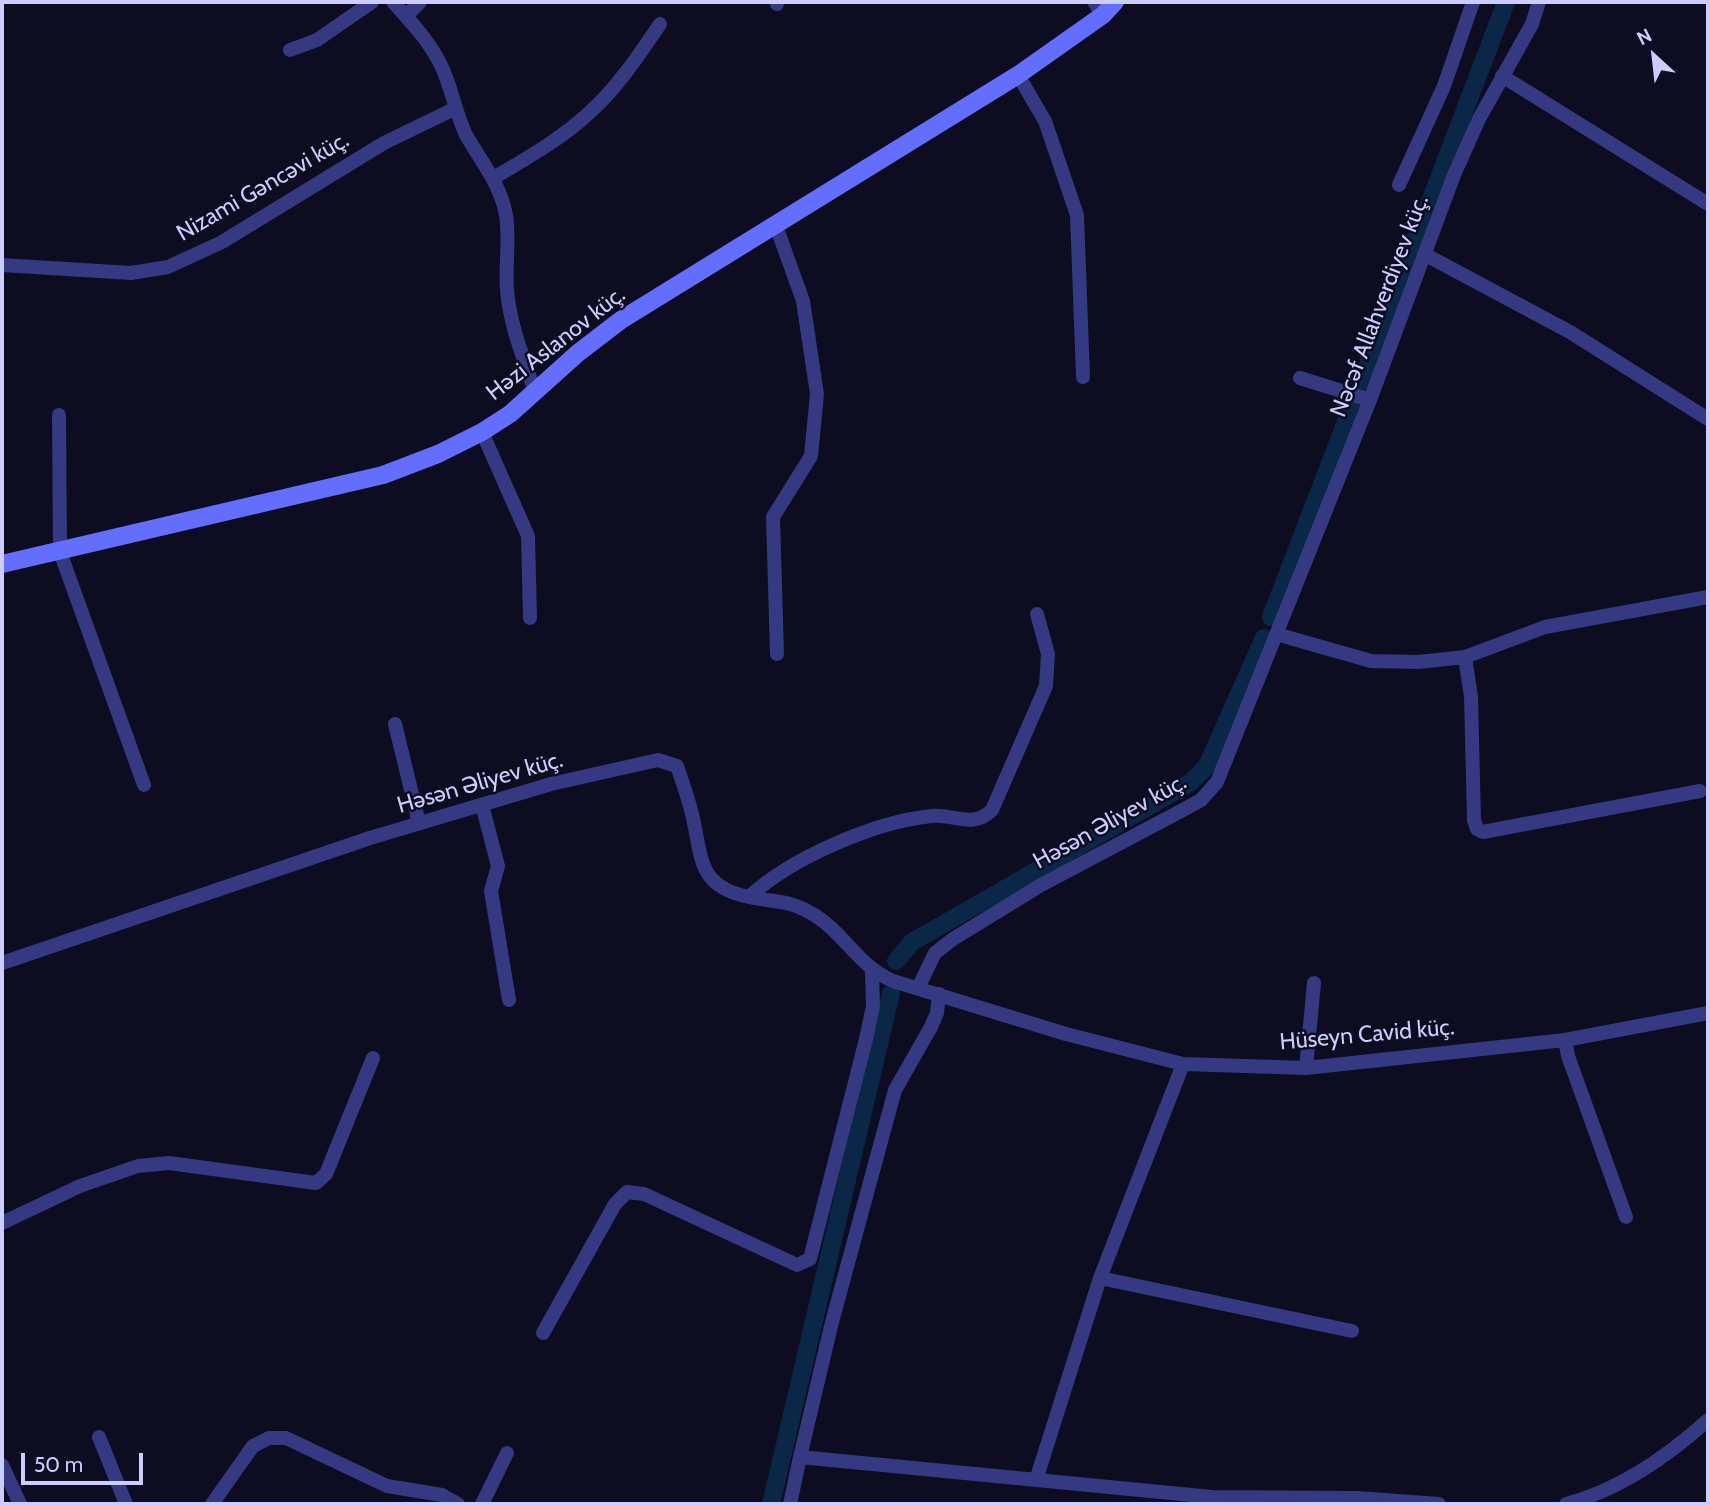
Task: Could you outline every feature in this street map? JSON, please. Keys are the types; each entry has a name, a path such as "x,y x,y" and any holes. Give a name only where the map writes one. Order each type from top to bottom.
{"street":[{"path":"290,50 317,40 372,2"},
{"path":"393,2 439,60 454,109 495,177 506,219 510,317 536,392"},
{"path":"406,16 420,2"},
{"name":"Həzi Aslanov küç.","path":"2,564 383,475 482,432 536,392 578,353 621,320 1018,75 1098,9 1115,2"},
{"path":"1399,186 1444,86 1473,2"},
{"name":"Nəcəf Allahverdiyev küç.","path":"1276,634 1370,400 1454,175 1502,76 1532,24 1539,2"},
{"path":"495,177 539,151 590,113 631,67 660,24"},
{"path":"1018,75 1045,121 1077,215 1083,377"},
{"path":"1502,76 1708,204"},
{"name":"Nizami Gəncəvi küç.","path":"2,265 131,272 168,267 222,242 374,149 454,109"},
{"path":"775,223 803,301 817,394 811,456 773,517 777,654"},
{"path":"1424,254 1570,332 1708,419"},
{"path":"1300,379 1370,400"},
{"path":"59,415 61,552 144,785"},
{"path":"482,432 528,536 530,618"},
{"path":"1276,634 1371,661 1418,662 1465,657 1545,627 1708,597"},
{"path":"749,897 777,876 830,848 879,828 933,816 971,821 983,819 992,810 1046,686 1048,654 1037,614"},
{"name":"Həsən Əliyev küç.","path":"918,988 935,953 953,939 1041,885 1200,800 1217,782 1276,634"},
{"path":"1465,657 1471,697 1474,820 1477,829 1483,832 1700,791"},
{"path":"395,724 419,823"},
{"name":"Həsən Əliyev küç.","path":"2,963 419,823 551,784 658,760 677,766 693,817 699,858 707,876 718,886 749,897 782,900 806,910 825,922 872,972"},
{"path":"482,805 498,866 491,891 509,1000"},
{"path":"543,1333 615,1204 627,1192 644,1194 797,1265 810,1259 870,1017 872,972"},
{"name":"Hüseyn Cavid küç.","path":"872,972 1066,1034 1183,1064 1307,1068 1565,1040 1708,1013"},
{"path":"1307,1068 1314,983"},
{"path":"790,1504 832,1322 895,1090 931,1027 937,1013 939,994"},
{"path":"1565,1040 1568,1056 1626,1217"},
{"path":"2,1223 10,1216 80,1186 138,1166 169,1163 316,1183 326,1174 373,1058"},
{"path":"1036,1480 1100,1278 1183,1064"},
{"path":"1100,1278 1352,1331"},
{"path":"1566,1504 1593,1497 1670,1454 1708,1420"},
{"path":"99,1437 126,1504"},
{"path":"212,1504 253,1446 269,1437 286,1438 387,1486 442,1495 458,1504"},
{"path":"482,1504 507,1453"},
{"path":"800,1457 1212,1497 1439,1504"},
{"path":"2,1465 20,1504"}],"waterway":[{"path":"1361,383 1506,2"},
{"path":"1271,617 1352,406"},
{"path":"896,961 912,942 1191,782 1207,766 1264,638"},
{"path":"771,1504 891,993"}]}
